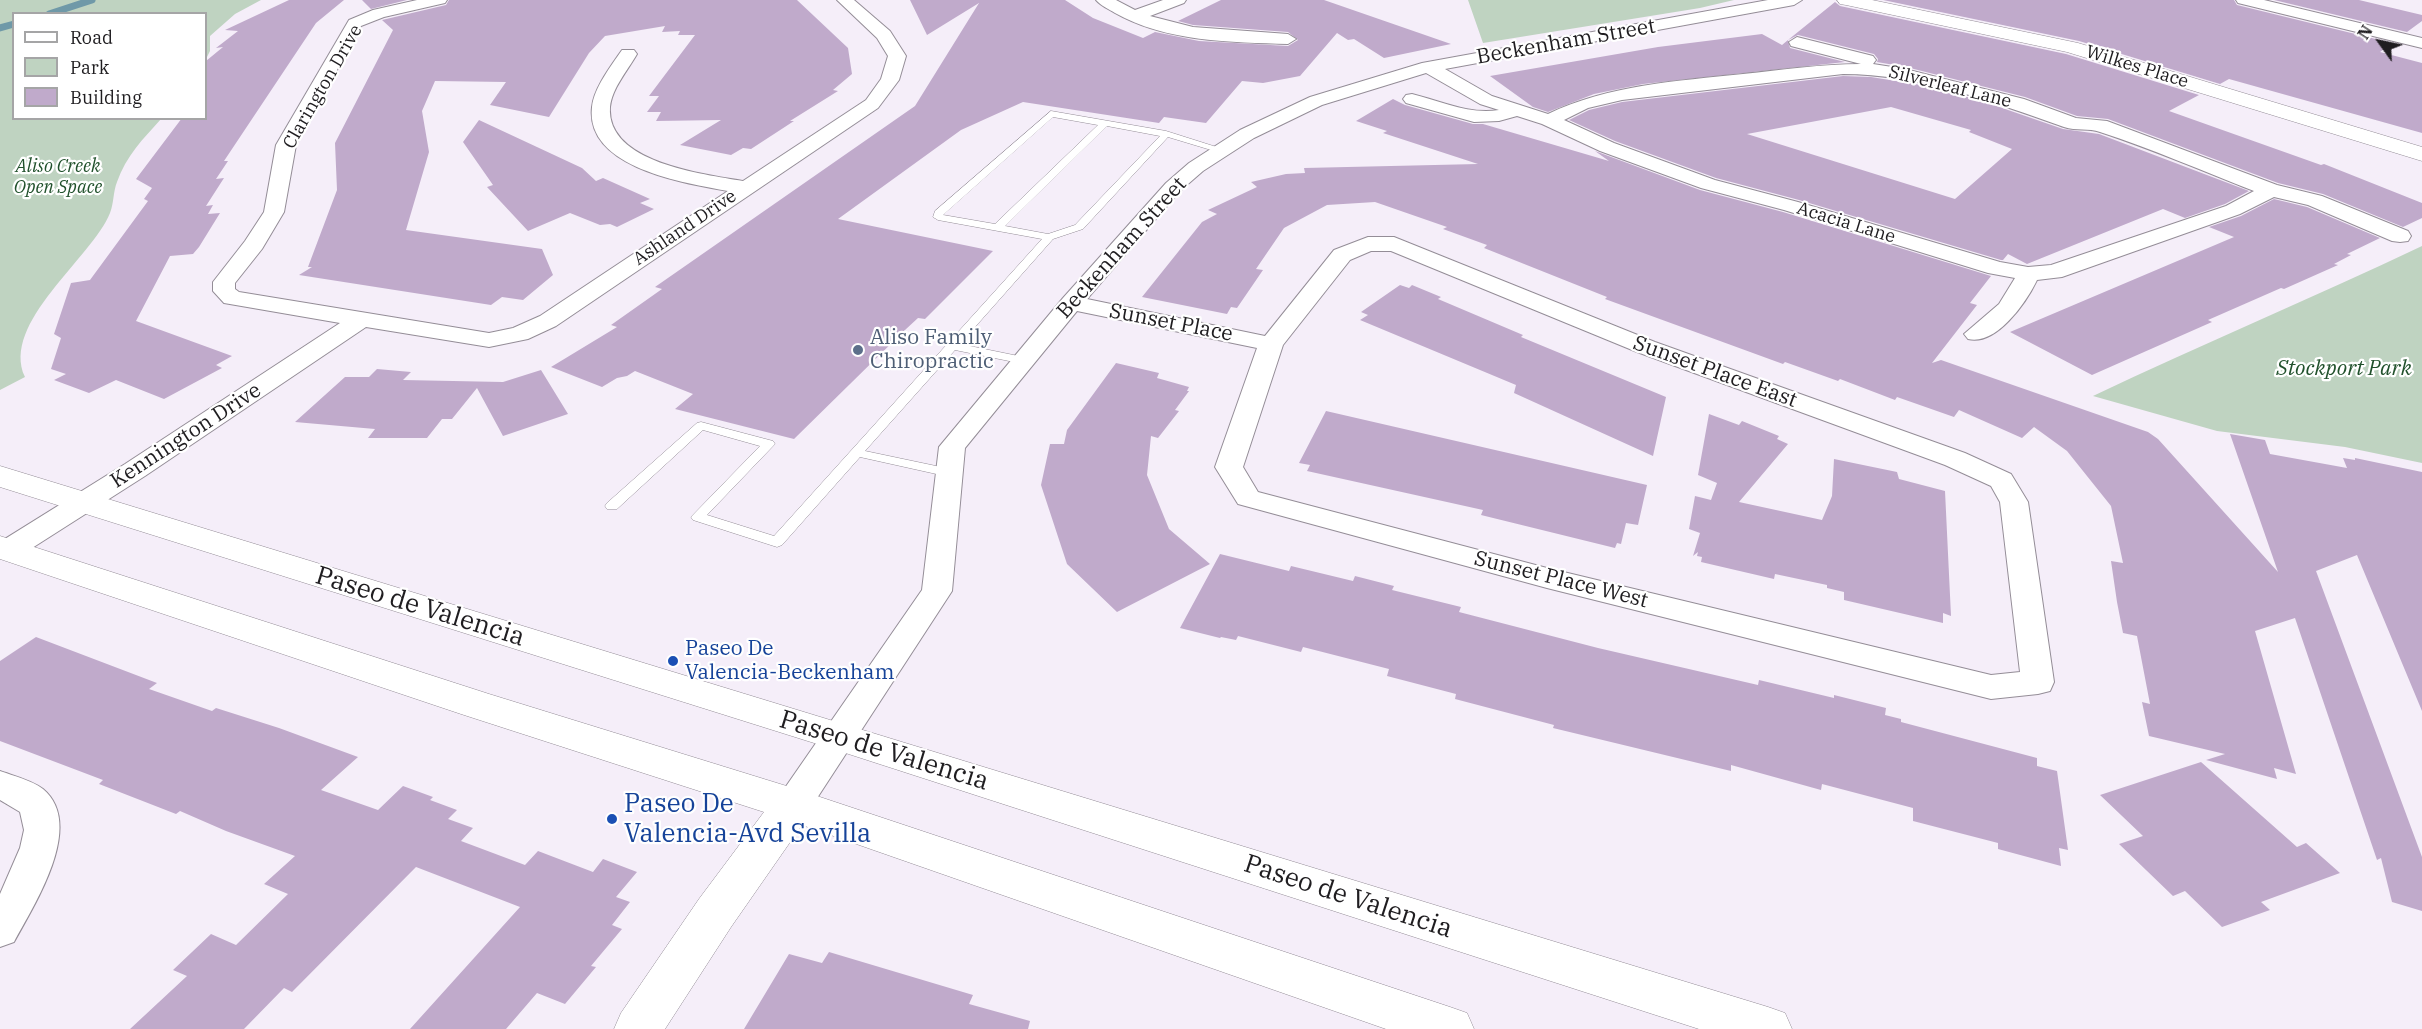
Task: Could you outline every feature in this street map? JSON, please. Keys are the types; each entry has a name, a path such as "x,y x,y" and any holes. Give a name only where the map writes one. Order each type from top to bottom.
{"main road":[{"name":"Wilkes Place","path":"1846,0 2071,47 2422,154"},
{"name":"Paseo de Valencia","path":"0,476 839,736 1768,1029"},
{"path":"4,548 475,704 793,805 1450,1029"},
{"path":"639,1029 715,913 793,805"}],"street":[{"name":"Clarington Drive","path":"362,319 232,298 224,291 224,282 254,244 274,212 286,145 355,23 379,13 439,0"},
{"name":"Ashland Drive","path":"362,319 489,340 520,334 548,321 872,104 890,80 897,56 884,35 845,0"},
{"path":"1104,0 1135,16 1208,36 1288,39"},
{"path":"1135,16 1178,0"},
{"name":"Beckenham Street","path":"793,805 937,591 952,447 1071,303 1173,187 1221,150 1247,134 1316,101 1428,67 1794,0"},
{"path":"2244,0 2422,43"},
{"path":"1797,42 1859,56 1884,70"},
{"path":"628,54 601,108 602,128 618,149 649,166 684,176 745,188"},
{"name":"Acacia Lane","path":"1428,67 1486,100 1549,120 1607,147 1708,184 1791,206 1996,268 2028,274 2054,272 2233,210 2271,190"},
{"name":"Silverleaf Lane","path":"1549,120 1566,110 1602,99 1675,87 1842,69 1884,70 1959,87 2018,104 2073,124 2100,125 2271,190 2315,200 2400,236"},
{"path":"1412,99 1486,117 1503,116 1515,109"},
{"name":"Sunset Place East","path":"1271,344 1342,255 1368,244 1394,244 1646,347 1956,459 2001,480 2014,502 2038,682"},
{"path":"1976,334 1993,324 2006,310 2021,292 2028,274"},
{"name":"Sunset Place","path":"1071,303 1271,344"},
{"name":"Kennington Drive","path":"4,548 84,503 362,319"},
{"name":"Sunset Place West","path":"1271,344 1229,467 1248,498 1547,578 1990,687 2038,682"},
{"path":"0,785 33,801 41,816 41,845 0,930"}],"lane":[{"path":"1166,134 1079,227 1049,237 938,217 939,213 1047,116 1056,114 1166,134 1221,150"},
{"path":"998,227 1105,123"},
{"path":"612,506 701,426 769,444 698,517 777,542 1049,237"},
{"path":"953,346 1024,360"},
{"path":"857,453 950,473"}],"green space":[{"name":"Aliso Creek Open Space","path":"0,0 261,0 235,14 210,36 210,51 207,57 207,12 12,12 12,120 160,120 125,164 116,186 110,213 100,231 36,313 25,335 21,356 25,377 0,390"},
{"path":"1468,0 1734,0 1700,8 1483,43"},
{"name":"Stockport Park","path":"2422,246 2422,463 2345,447 2217,431 2093,396 2340,284"}],"building":[{"path":"289,0 344,0 316,23 224,161 228,161 216,179 224,178 206,206 213,205 208,214 220,213 193,254 170,256 136,321 232,356 216,365 222,368 164,399 116,380 89,393 54,380 66,374 51,369 61,338 54,334 71,283 90,280 148,201 144,199 152,188 136,179 180,120 207,120 207,60 223,47 216,48 238,31 225,30"},
{"path":"362,0 407,0 371,9"},
{"path":"449,0 797,0 848,48 852,74 833,90 838,91 790,121 794,121 751,149 743,148 731,155 680,145 721,120 656,121 661,112 647,112 659,96 649,96 695,35 678,35 680,31 662,32 665,26 605,36 589,53 549,117 490,105 506,82 435,81 422,111 429,152 406,230 542,249 553,275 523,300 502,297 491,305 299,275 312,267 308,267 337,190 335,143 393,30 382,20 446,5"},
{"path":"910,0 1065,0 1093,18 1143,38 1155,32 1199,41 1288,46 1298,40 1288,32 1193,25 1178,21 1221,0 1324,0 1451,44 1384,58 1354,39 1348,40 1337,33 1300,76 1263,83 1242,81 1206,123 1164,117 1159,123 1023,102 961,130 838,219 993,251 925,319 918,318 905,330 794,439 675,409 693,394 635,371 602,387 551,367 617,327 611,325 662,289 655,287 915,106 979,3 927,35"},
{"path":"1883,0 2234,0 2237,5 2392,43 2380,52 2422,63 2422,133 2229,79 2220,84 2079,41"},
{"path":"2274,0 2359,0 2422,15 2422,21 2407,32"},
{"path":"1835,2 1840,6 2066,54 2199,95 2169,111 2321,165 2324,164 2422,203 2422,218 2403,227 2323,194 2278,183 2108,119 2077,116 2025,97 1906,67 1877,62 1878,59 1874,54 1798,35 1788,40"},
{"path":"1762,34 1782,45 1788,40 1790,48 1845,62 1643,84 1594,94 1548,112 1533,107 1490,76 1658,47"},
{"path":"1843,76 1871,77 1927,86 1982,101 2063,129 2099,134 2249,191 2225,204 2185,218 2163,209 2027,264 2008,254 2001,260 1799,200 1716,178 1615,141 1569,120 1589,110 1622,102","holes":["1891,107 1971,130 1969,132 2012,149 1955,199 1747,134"]},
{"path":"1393,99 1405,105 1473,124 1483,124 1609,161 1595,151 1700,190 1783,212 1991,276 1970,303 1977,305 1932,363 1941,360 2148,432 2158,439 2278,572 2230,434 2265,440 2270,454 2347,468 2343,458 2355,460 2355,458 2422,472 2422,711 2357,555 2316,571 2422,857 2422,911 2392,902 2381,858 2377,860 2295,618 2255,631 2296,774 2274,768 2277,779 2206,760 2225,754 2149,736 2142,702 2150,704 2137,636 2123,633 2117,602 2111,561 2123,563 2111,506 2067,451 2034,427 2022,438 1959,410 1954,417 1897,397 1895,400 1840,379 1838,381 1785,362 1783,364 1605,299 1607,297 1484,248 1487,245 1443,229 1447,227 1375,202 1327,205 1284,228 1256,269 1263,270 1237,308 1231,307 1227,314 1142,297 1202,222 1217,214 1208,210 1257,187 1251,182 1286,174 1305,173 1304,168 1478,164 1383,133 1387,131 1356,121"},
{"path":"479,120 582,168 596,181 603,178 650,199 640,203 654,209 617,227 610,224 600,225 570,213 528,231 487,187 493,185 463,142"},
{"path":"2274,199 2307,207 2380,238 2347,254 2351,255 2334,264 2338,265 2208,320 2212,322 2092,375 2010,332 2234,237 2209,227 2241,216"},
{"path":"1400,285 1409,288 1412,285 1441,297 1438,299 1523,335 1521,337 1666,397 1653,456 1514,393 1516,385 1360,320 1368,315 1361,312"},
{"path":"1116,363 1159,373 1157,378 1189,387 1187,391 1189,391 1175,410 1179,411 1158,438 1151,436 1147,475 1169,529 1210,564 1117,612 1067,564 1041,485 1050,444 1064,444 1067,430"},
{"path":"377,369 411,372 403,380 503,382 541,370 568,414 503,436 477,388 452,419 442,419 427,438 368,438 375,429 295,422 345,377 369,377"},
{"path":"1326,411 1647,485 1638,525 1626,523 1621,544 1617,543 1615,548 1481,515 1483,510 1307,471 1310,465 1299,463"},
{"path":"1709,414 1739,425 1742,421 1779,436 1777,439 1788,444 1739,502 1822,520 1832,496 1834,459 1897,472 1899,479 1945,491 1951,616 1943,613 1943,623 1844,600 1844,592 1827,588 1827,585 1775,574 1774,579 1701,562 1702,557 1697,556 1698,552 1693,556 1700,533 1689,529 1695,496 1711,500 1717,483 1698,475"},
{"path":"1220,554 1289,571 1291,566 1353,581 1355,576 1394,586 1392,590 1461,607 1459,612 1598,648 1758,685 1759,680 1834,698 1834,695 1886,708 1885,715 1901,719 1901,722 2037,758 2037,766 2057,771 2068,850 2059,848 2061,866 1998,849 1998,843 1913,821 1913,808 1822,784 1821,790 1731,765 1731,771 1553,728 1554,725 1455,699 1456,694 1387,676 1389,669 1303,647 1301,652 1238,636 1236,640 1220,638 1180,628"},
{"path":"36,637 157,683 149,689 212,711 216,708 279,728 358,757 321,790 378,810 403,786 433,797 430,800 457,810 448,819 473,828 461,841 525,865 538,851 593,872 603,859 637,872 616,897 630,902 612,925 622,929 591,966 596,967 565,1004 537,993 506,1029 410,1029 520,907 416,867 292,992 284,988 244,1029 130,1029 187,976 173,970 211,934 236,945 288,894 264,884 295,856 226,831 180,811 176,814 99,784 103,780 0,741 0,661"},
{"path":"2201,762 2297,847 2306,843 2340,873 2261,902 2270,910 2222,927 2185,891 2173,896 2119,844 2143,836 2100,795"},
{"path":"829,952 973,995 969,1004 1030,1021 1028,1029 744,1029 789,954 822,963"}],"waterway":[{"path":"55,12 92,0"},
{"path":"0,28 12,25"}],"place":[{"name":"Aliso Family Chiropractic","path":"858,350"},
{"name":"Paseo De Valencia-Beckenham","path":"673,661"},
{"name":"Paseo De Valencia-Avd Sevilla","path":"612,819"}]}
